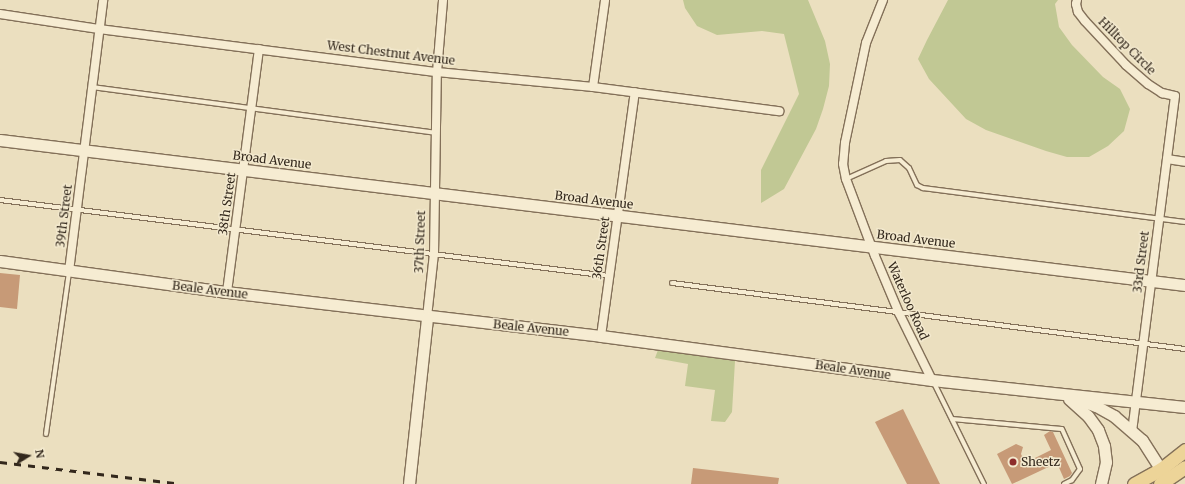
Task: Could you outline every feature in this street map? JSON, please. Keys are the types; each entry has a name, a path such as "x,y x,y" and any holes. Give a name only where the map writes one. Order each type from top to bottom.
{"main road":[{"name":"Broad Avenue","path":"0,140 1185,285"},
{"name":"Beale Avenue","path":"0,261 227,292 427,317 601,336 932,380 1185,407"},
{"name":"37th Street","path":"409,484 427,317"},
{"name":"Beale Avenue","path":"1063,394 1096,406 1114,416 1142,440 1163,477"},
{"path":"1063,394 1077,405 1098,430 1104,446 1106,462 1101,484"},
{"path":"1163,477 1185,450"},
{"path":"1134,484 1163,477 1185,467"}],"street":[{"name":"39th Street","path":"69,271 103,0"},
{"name":"37th Street","path":"427,317 434,254 437,72 443,0"},
{"path":"593,87 605,0"},
{"name":"Waterloo Road","path":"883,0 866,44 850,114 843,164 846,179 899,313 932,380"},
{"name":"Hilltop Circle","path":"1077,0 1076,4 1078,12 1126,64 1148,84 1162,93 1175,96"},
{"name":"West Chestnut Avenue","path":"0,14 100,30 437,72 593,87 779,111"},
{"name":"38th Street","path":"227,292 259,49"},
{"name":"36th Street","path":"601,336 635,92"},
{"name":"33rd Street","path":"1132,431 1175,96"},
{"path":"1166,159 1185,162"}],"lane":[{"path":"92,87 252,107 435,133"},
{"path":"846,179 886,161 900,160 909,168 917,185 923,188 1185,222"},
{"path":"0,200 610,276"},
{"name":"39th Street","path":"46,434 69,271"},
{"path":"672,283 1185,349"},
{"path":"932,380 984,484"},
{"path":"952,420 1062,429 1080,469 1072,480 1064,484"}],"green space":[{"path":"683,0 808,0 825,41 830,64 829,86 816,129 784,189 761,203 761,170 799,94 784,34 762,31 717,35 697,26 685,8"},
{"path":"948,0 1058,0 1055,4 1059,27 1072,45 1103,77 1120,89 1130,109 1124,131 1108,146 1089,157 1067,157 986,130 966,119 929,79 918,59"},
{"path":"658,350 735,361 732,412 725,422 711,421 715,390 685,386 688,364 655,358"}],"building":[{"path":"0,273 20,275 17,309 0,307"},
{"path":"903,409 940,484 907,484 875,422"},
{"name":"Sheetz","path":"1050,431 1053,432 1072,473 1070,476 1064,479 1057,463 1012,484 997,454 1016,444 1023,447 1021,454 1025,463 1051,450 1044,435"},
{"path":"693,468 779,478 778,484 691,484"}],"railway":[{"path":"0,462 181,484"}],"place":[{"name":"Sheetz","path":"1013,462"}]}
